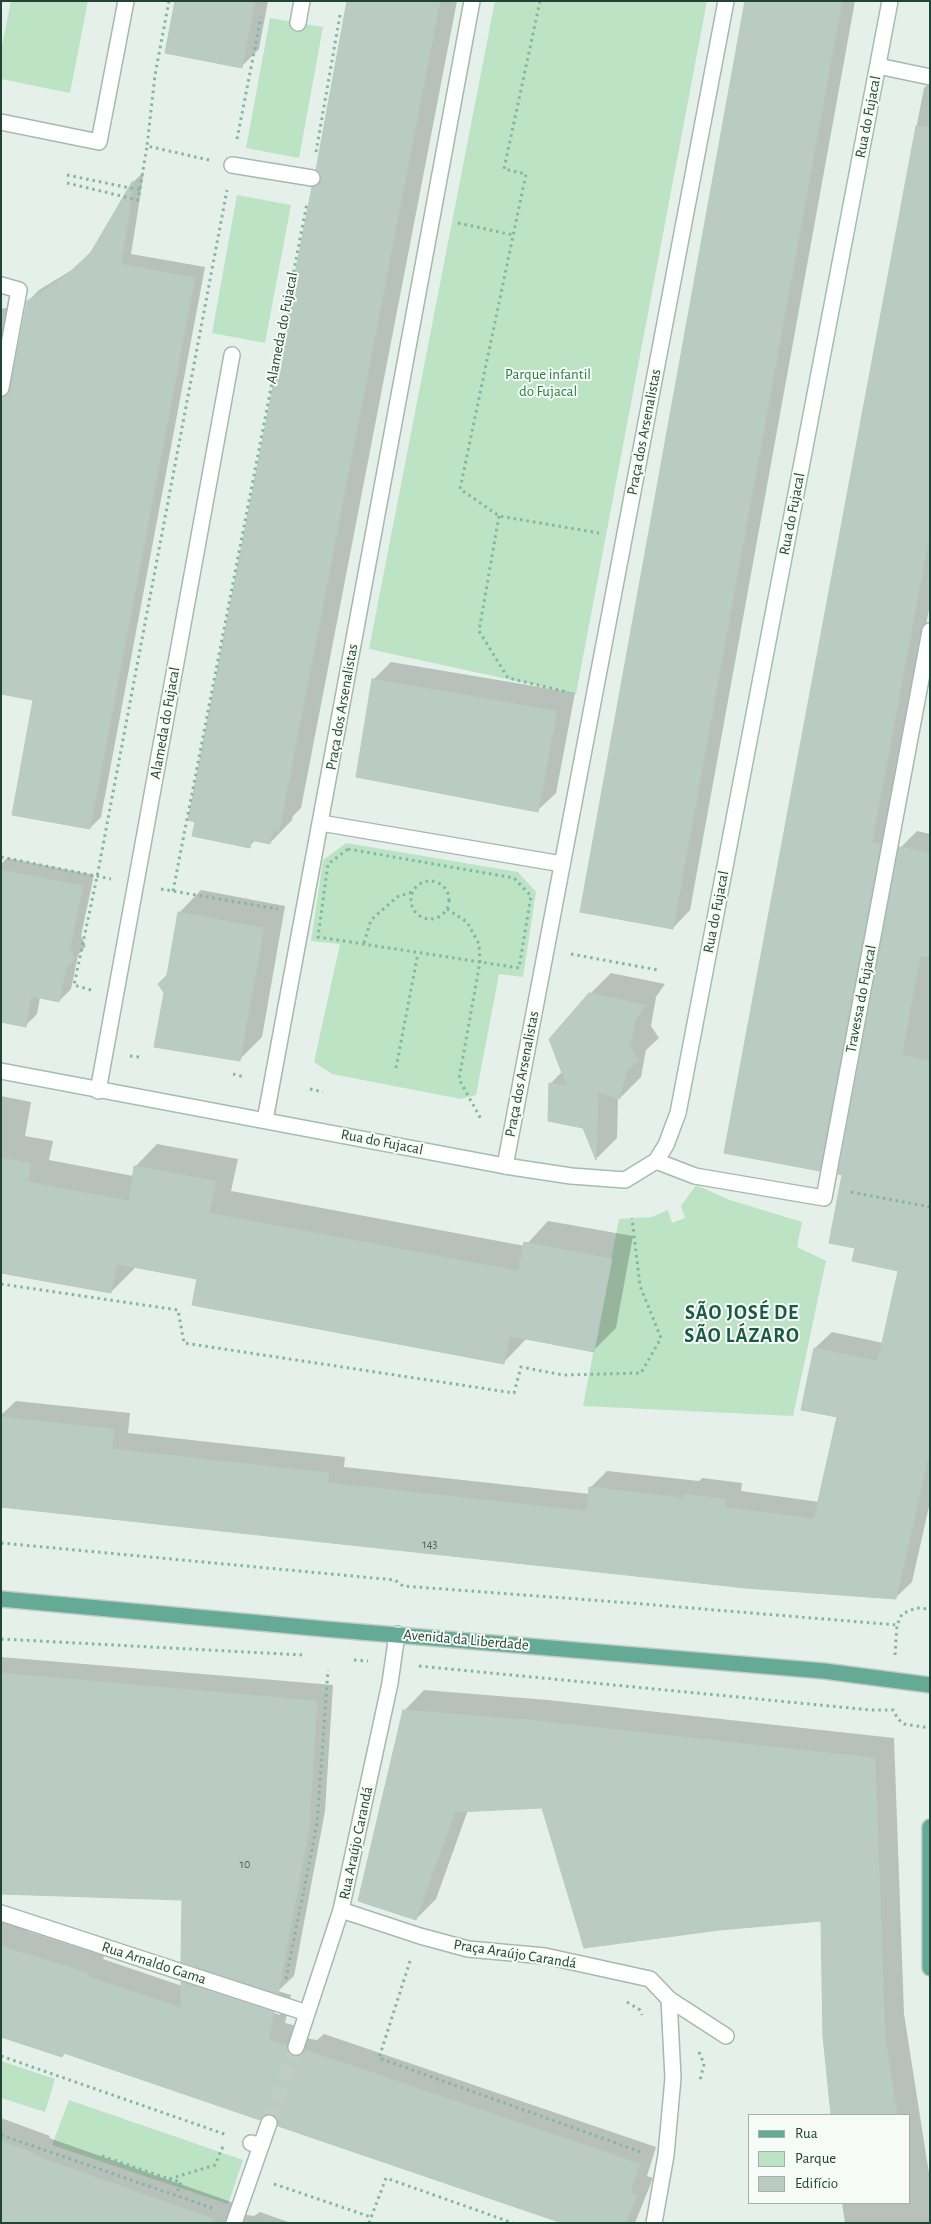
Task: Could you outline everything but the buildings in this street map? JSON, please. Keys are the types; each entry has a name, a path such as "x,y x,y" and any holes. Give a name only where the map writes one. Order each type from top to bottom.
{"main road":[{"name":"Avenida da Liberdade","path":"1,1599 325,1629 824,1671 930,1685"},
{"path":"930,1827 930,1968"}],"street":[{"path":"1,122 98,142 126,1"},
{"path":"298,23 302,1"},
{"name":"Praça dos Arsenalistas","path":"265,1120 472,1"},
{"name":"Praça dos Arsenalistas","path":"505,1166 726,1"},
{"name":"Rua do Fujacal","path":"1,1071 98,1091 265,1120 505,1166 570,1176 625,1180 656,1162 666,1145 678,1114 890,1"},
{"path":"878,66 930,77"},
{"path":"232,165 312,178"},
{"path":"1,285 19,290 1,388"},
{"name":"Alameda do Fujacal","path":"98,1091 232,356"},
{"name":"Travessa do Fujacal","path":"656,1162 695,1176 824,1198 930,630"},
{"path":"321,822 562,864"},
{"name":"Rua Araújo Carandá","path":"296,2047 341,1910 398,1634"},
{"name":"Praça Araújo Carandá","path":"341,1910 420,1936 468,1949 545,1956 650,1979 669,1999 726,2036"},
{"name":"Rua Arnaldo Gama","path":"1,1913 307,2014"},
{"path":"654,2223 666,2155 673,2078 669,1999"},
{"path":"232,2217 256,2145 269,2123"}],"path":[{"path":"66,184 138,200 147,146 155,75 169,1"},
{"path":"540,1 504,169 526,174 460,489 499,516 624,537"},
{"name":"Alameda do Fujacal","path":"173,891 312,178 340,15"},
{"path":"89,999 91,990 74,985 97,876 261,17"},
{"path":"147,146 232,165"},
{"path":"67,175 140,190"},
{"path":"432,218 513,234"},
{"path":"499,516 478,631 508,678 567,692"},
{"path":"348,849 514,878 531,896 519,968 418,952 318,936 328,864 348,849"},
{"path":"1,857 136,885 304,913"},
{"path":"364,943 371,920 397,897 412,891 425,881 438,882 444,887 449,897 447,909 439,917 433,919 420,917 411,906 412,891"},
{"path":"447,909 467,922 479,944 480,962 459,1078 482,1121"},
{"path":"546,949 658,970"},
{"path":"396,1068 418,952"},
{"path":"233,1074 244,1077"},
{"path":"310,1089 323,1092"},
{"path":"850,1192 930,1208"},
{"path":"1,1284 178,1310 184,1343 514,1393 521,1366 563,1375 641,1373 661,1338 640,1286 632,1218"},
{"path":"1,1543 395,1580 403,1586 897,1625"},
{"path":"896,1632 902,1614 916,1608 929,1609"},
{"path":"1,1639 306,1656 325,1629"},
{"path":"347,1659 861,1709 894,1710 898,1720 904,1724 930,1728"},
{"path":"285,1984 317,1824 328,1670"},
{"path":"411,1960 379,2058 647,2154"},
{"path":"624,2000 640,2010 643,2019"},
{"path":"1,2056 256,2145"},
{"path":"1,2135 176,2195 232,2217"},
{"path":"169,2179 215,2165 222,2148"},
{"path":"102,2156 181,2182 176,2195"},
{"path":"369,2223 386,2178 513,2223"},
{"path":"269,2182 371,2217"}],"green space":[{"path":"11,1 88,1 70,93 1,79 1,50"},
{"name":"Parque infantil do Fujacal","path":"495,1 707,1 576,694 369,649"},
{"path":"270,18 323,27 299,158 246,148"},
{"path":"237,195 291,205 265,343 212,333"},
{"path":"346,843 518,872 536,892 523,977 499,974 476,1095 461,1099 332,1074 314,1062 340,944 311,941 323,860"},
{"path":"696,1185 730,1200 802,1222 797,1247 826,1261 793,1416 583,1406 619,1219 652,1217 668,1210 672,1223 685,1218 681,1206"},
{"path":"1,2061 55,2079 45,2112 1,2098"},
{"path":"69,2100 243,2160 228,2204 52,2145"}],"tunnel":[{"path":"269,2123 296,2047"}],"district":[{"name":"SÃO JOSÉ DE SÃO LÁZARO","path":"742,1324"}]}
